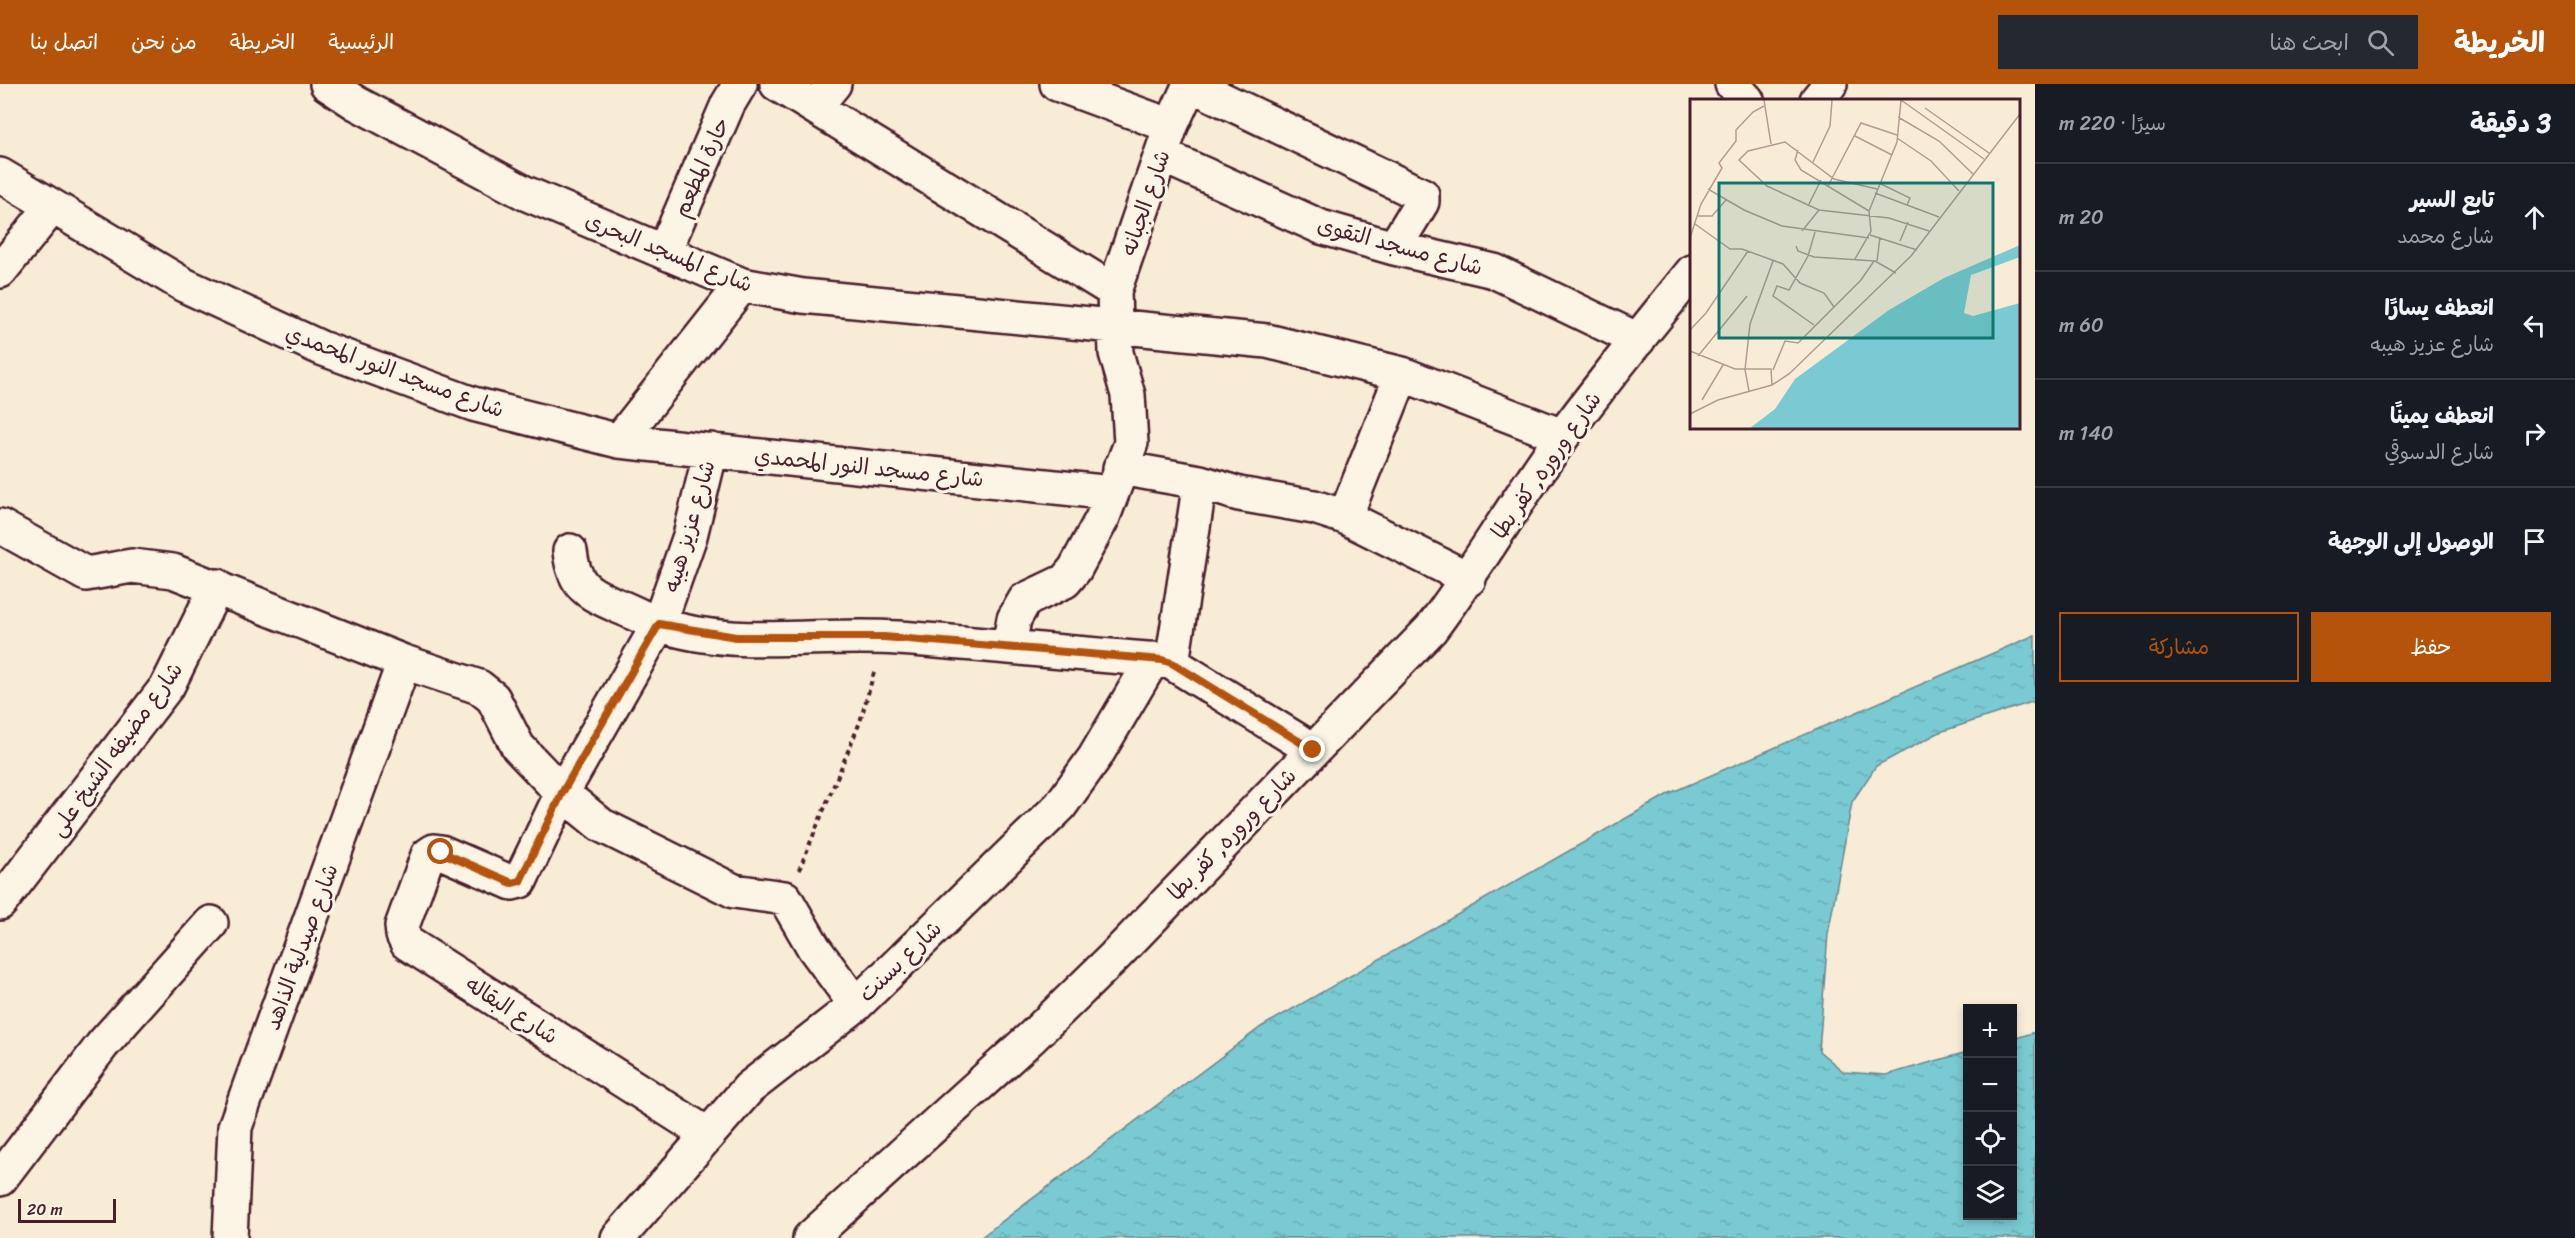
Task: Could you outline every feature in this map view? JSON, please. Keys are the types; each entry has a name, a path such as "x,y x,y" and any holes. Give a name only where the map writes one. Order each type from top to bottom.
{"street":[{"name":"شارع المسجد البحرى","path":"327,84 356,103 525,193 742,285 813,297 1267,341 1402,374 1562,436"},
{"name":"حارة المطعم","path":"664,252 728,104 740,84"},
{"path":"777,84 824,96 1114,291"},
{"name":"شارع مسجد التقوى","path":"1058,84 1321,227 1394,248 1494,271 1638,340"},
{"path":"1190,84 1422,195 1422,202 1394,248"},
{"name":"شارع الجبانه","path":"1010,646 1014,620 1025,600 1065,581 1093,539 1131,443 1132,420 1128,395 1116,353 1114,291 1166,141 1190,84"},
{"path":"1732,84 1746,99"},
{"path":"1818,99 1830,84"},
{"name":"شارع مسجد النور المحمدي","path":"0,175 51,208 184,285 321,348 473,404 619,441 1116,481 1200,482 1239,494 1314,507 1345,517 1468,579"},
{"path":"0,271 51,208"},
{"name":"شارع وروره, كفر بطا","path":"810,1238 1041,1029 1114,957 1431,629 1468,579 1505,518 1562,436 1690,275"},
{"path":"619,441 742,285"},
{"path":"1345,517 1402,374"},
{"name":"شارع عزيز هيبه","path":"441,852 512,883 520,881 562,793 659,624 690,536 711,450"},
{"path":"1162,661 1200,482"},
{"path":"0,526 86,574 97,574 132,566 173,571 217,586 404,662 479,687 493,698 518,747 562,793 601,825 653,853 734,891 785,898 814,948 856,1005"},
{"path":"570,551 577,580 587,592 659,624 736,637 884,637 1010,646 1162,661 1313,750"},
{"name":"شارع مضيفه الشيخ على","path":"0,903 168,685 217,586"},
{"name":"شارع بسنت","path":"618,1238 749,1088 856,1005 1060,806 1162,661"},
{"name":"شارع صيدلية الذاهد","path":"230,1238 235,1127 404,662"},
{"name":"شارع البقاله","path":"441,852 434,851 428,855 402,926 407,943 707,1134"},
{"path":"0,1179 92,1057 211,923"}],"path":[{"path":"785,898 804,859 860,722 884,637"}],"water":[{"path":"2035,635 2035,701 1940,732 1876,766 1852,802 1828,934 1819,1051 1844,1072 1886,1075 1963,1053 1963,1220 2017,1220 2017,1038 2035,1032 2035,1238 980,1238 1261,1027 1670,793"}],"route":[{"path":"441,852 512,883 516,884 520,881 562,793 659,624 706,634 736,637 884,637 1162,660 1172,663 1313,750"}]}
